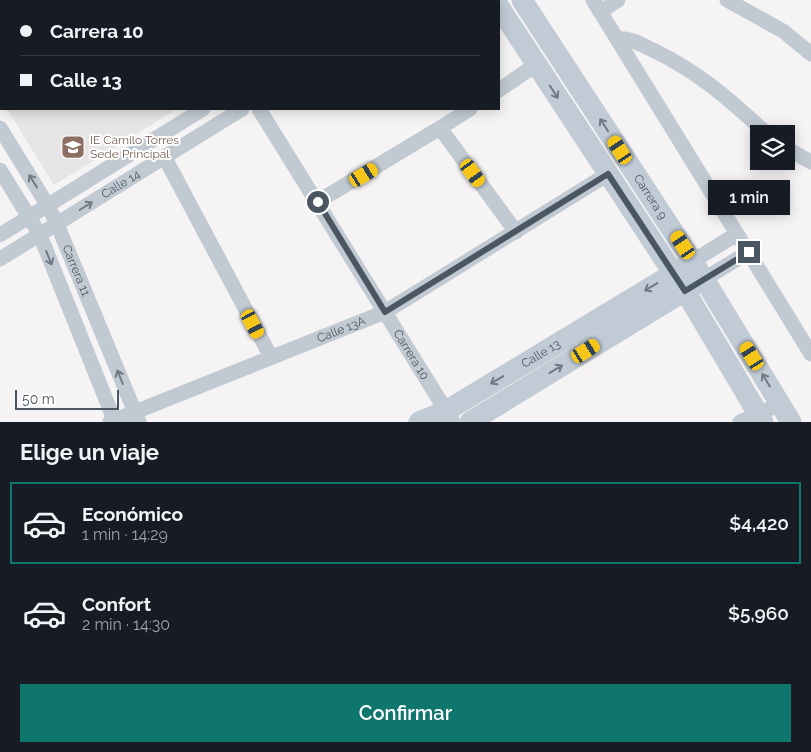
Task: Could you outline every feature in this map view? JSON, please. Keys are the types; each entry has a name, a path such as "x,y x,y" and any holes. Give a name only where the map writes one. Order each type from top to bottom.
{"street":[{"name":"Carrera 9","path":"522,0 699,270 786,413"},
{"path":"618,0 597,6 737,234 808,344"},
{"path":"727,0 783,31 811,54"},
{"name":"Carrera 9","path":"500,8 679,282 753,419"},
{"path":"617,39 626,39 638,43 694,73 731,100 757,125"},
{"path":"500,89 537,64"},
{"name":"Calle 14","path":"0,235 200,110"},
{"name":"Calle 14","path":"0,259 240,110"},
{"name":"Carrera 10","path":"260,110 450,416"},
{"path":"318,202 468,110"},
{"name":"Carrera 11","path":"0,128 57,224 137,417"},
{"path":"440,128 516,232"},
{"path":"795,153 811,162"},
{"path":"165,158 271,358"},
{"name":"Carrera 11","path":"0,170 40,235 113,421"},
{"name":"Calle 13A","path":"113,421 137,417 271,358 385,312 608,174"},
{"name":"Calle 13","path":"699,270 737,234"},
{"name":"Calle 13","path":"419,422 450,416 699,270 749,252"},
{"name":"Calle 13","path":"470,422 679,282"},
{"path":"753,419 786,413"}],"shaded area":[{"name":"IE Camilo Torres Sede Principal","path":"8,110 175,110 54,185"}],"place":[{"name":"IE Camilo Torres Sede Principal","path":"73,147"}],"route":[{"path":"318,202 385,312 608,174 685,291 749,252"}]}
